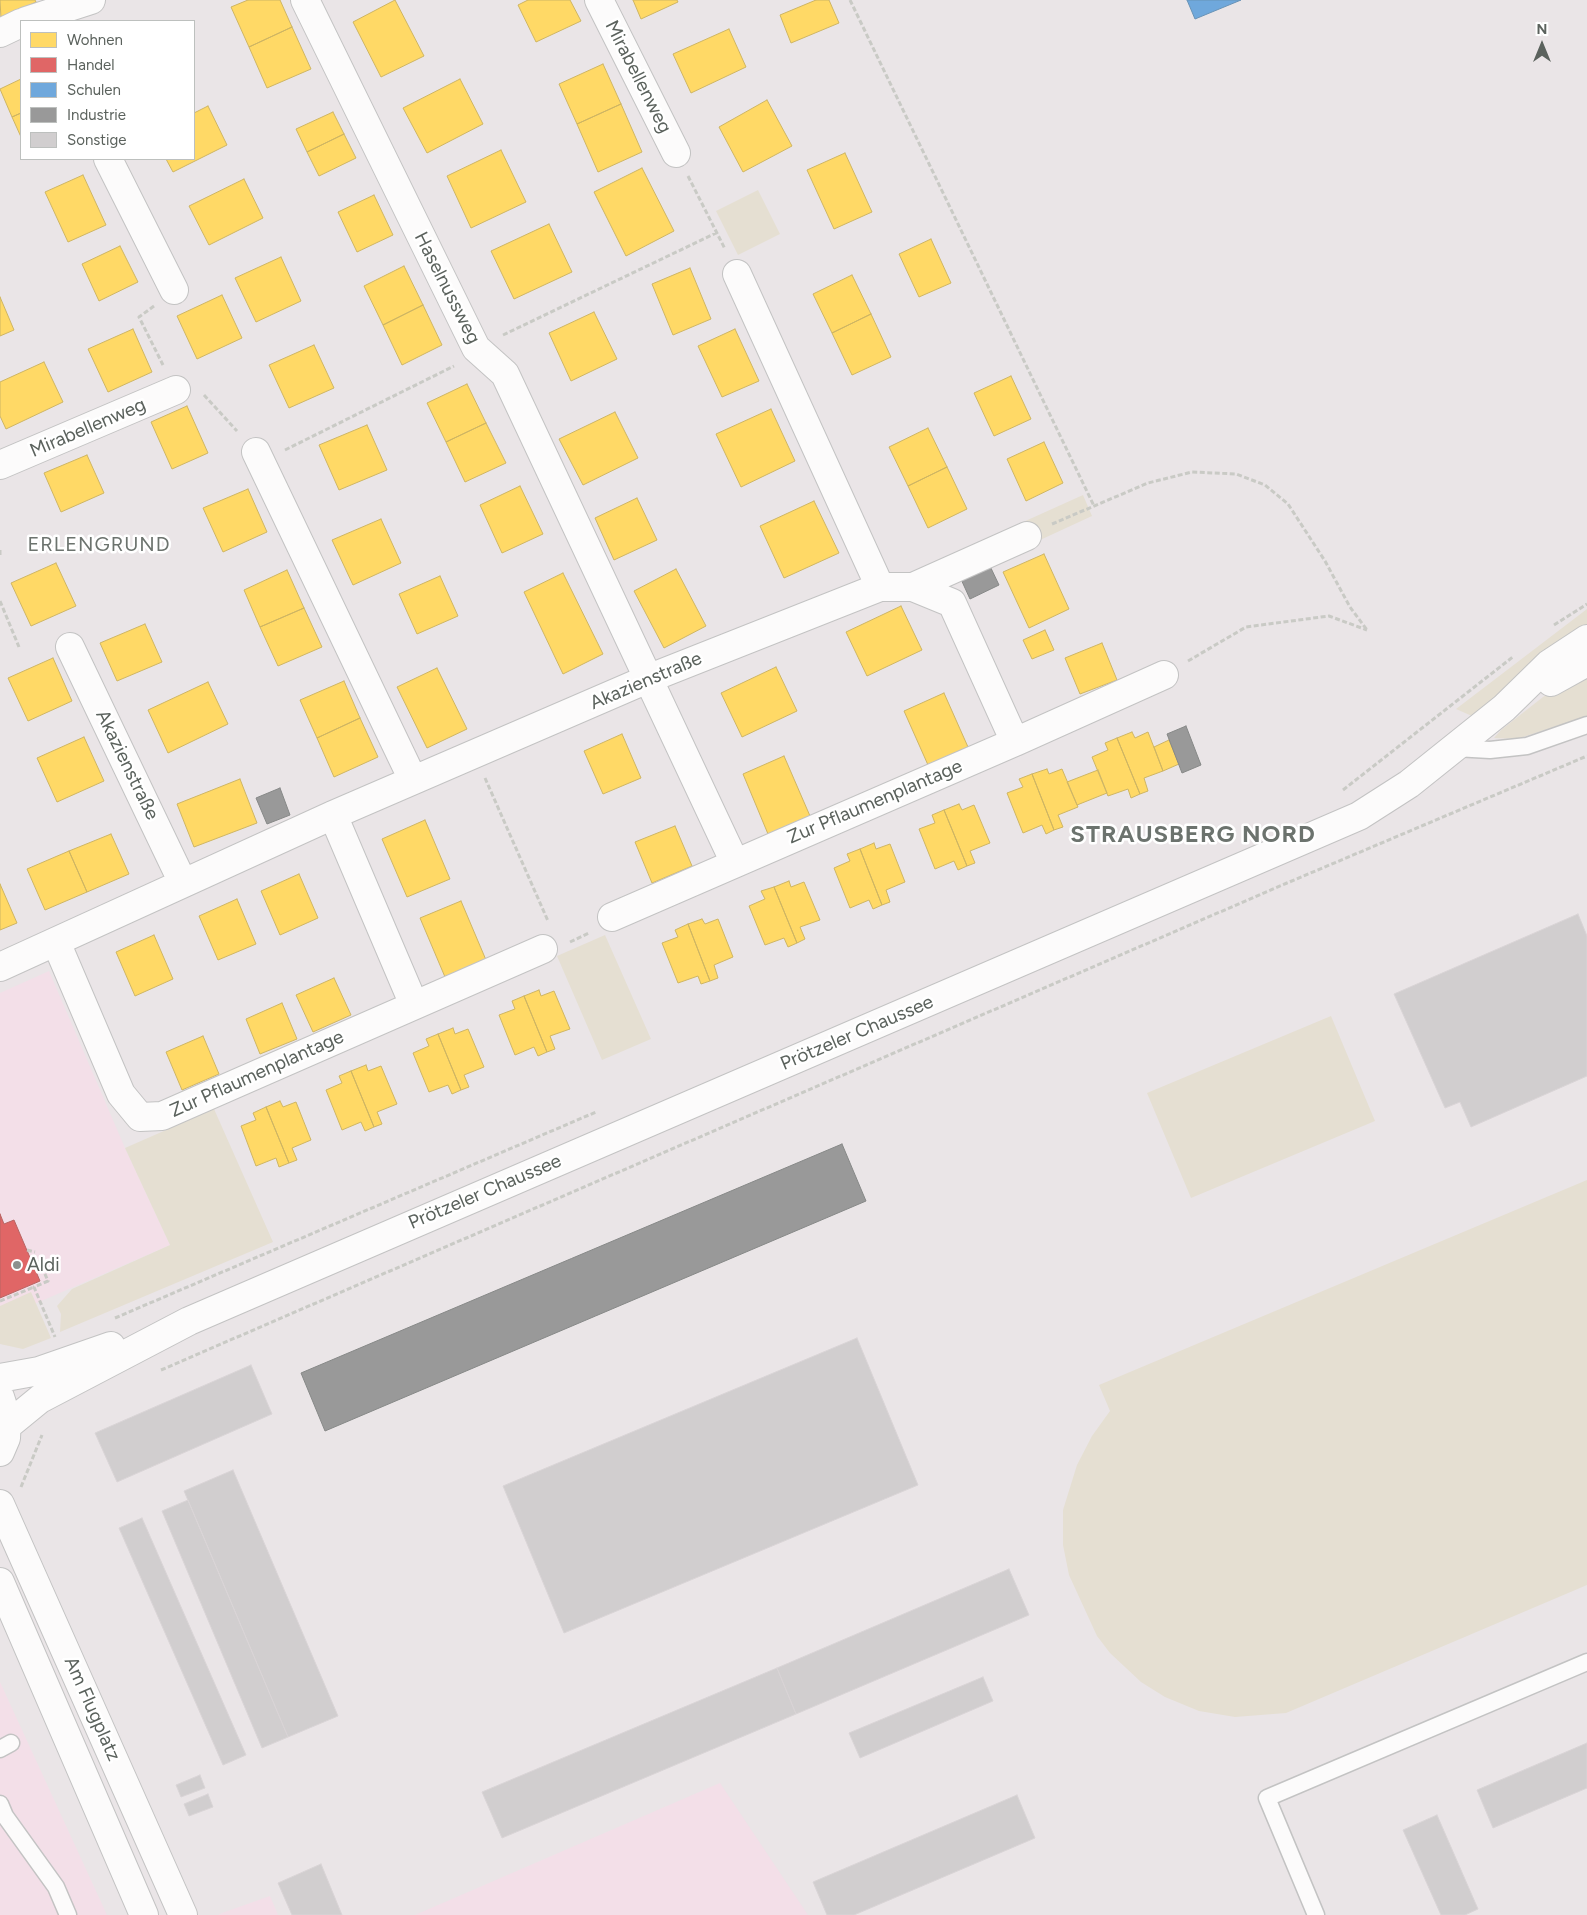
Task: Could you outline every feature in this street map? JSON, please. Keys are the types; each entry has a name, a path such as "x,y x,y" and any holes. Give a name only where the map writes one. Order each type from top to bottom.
{"street":[{"path":"31,20 91,0"},
{"name":"Haselnussweg","path":"305,0 476,348 505,374 650,678"},
{"name":"Mirabellenweg","path":"599,0 676,153"},
{"path":"0,33 20,25"},
{"path":"109,160 174,290"},
{"path":"737,274 880,587"},
{"name":"Mirabellenweg","path":"0,465 176,390"},
{"path":"258,457 413,780"},
{"name":"Akazienstraße","path":"0,967 333,815 650,678 880,587 912,587 1027,536"},
{"path":"912,587 952,603 1015,742"},
{"name":"Prötzeler Chaussee","path":"7,1426 40,1399 189,1321 1291,847 1359,816 1409,784 1452,747 1504,708 1549,664 1587,639"},
{"name":"Akazienstraße","path":"70,647 183,884"},
{"name":"Prötzeler Chaussee","path":"1504,708 1587,662"},
{"name":"Zur Pflaumenplantage","path":"612,917 1015,742 1164,675"},
{"path":"650,678 735,863"},
{"path":"333,815 414,1005"},
{"name":"Zur Pflaumenplantage","path":"56,942 121,1094 140,1117 162,1116 414,1005 551,948"},
{"name":"Prötzeler Chaussee","path":"0,1378 39,1371 189,1321"},
{"path":"0,1397 7,1419 6,1438 0,1452"},
{"name":"Am Flugplatz","path":"0,1504 184,1915"},
{"name":"Am Flugplatz","path":"0,1582 144,1915"}],"lane":[{"path":"1452,747 1490,750 1527,746 1587,725"},
{"path":"1316,1915 1266,1798 1587,1662"},
{"path":"0,1804 5,1816 56,1887 68,1915"}],"path":[{"path":"850,0 1094,506"},
{"path":"258,457 466,360 476,348 716,233 676,153"},
{"path":"1027,536 1148,483 1192,472 1236,474 1265,485 1288,504 1325,560 1350,607 1367,630 1329,616 1246,627 1164,675"},
{"path":"0,550 0,557"},
{"path":"0,601 19,647"},
{"path":"1546,630 1587,604"},
{"path":"1340,793 1516,654"},
{"path":"475,754 551,948 603,927 612,917"},
{"path":"158,1372 1278,887 1587,756"},
{"path":"112,1320 602,1110"},
{"path":"27,1250 35,1252"},
{"path":"0,1302 48,1281 39,1260"},
{"path":"34,1287 58,1343"}],"shaded area":[{"path":"758,190 780,234 738,255 716,211"},
{"path":"1083,495 1092,516 960,577 950,555"},
{"path":"1587,609 1587,627 1472,716 1456,709"},
{"path":"1587,669 1587,716 1517,739 1494,738 1501,730 1543,697"},
{"path":"605,935 651,1039 602,1060 557,956"},
{"path":"49,971 125,1148 170,1245 0,1319 0,993"},
{"path":"1331,1016 1375,1121 1191,1198 1147,1093"},
{"path":"214,1109 273,1242 60,1332 61,1314 57,1306 72,1289 170,1245 125,1148"},
{"path":"1587,1180 1587,1585 1286,1713 1235,1717 1199,1711 1165,1697 1141,1682 1110,1653 1097,1636 1069,1575 1063,1545 1063,1510 1077,1465 1092,1436 1110,1411 1099,1385"},
{"path":"31,1292 51,1338 23,1349 0,1344 0,1306"},
{"path":"0,1682 107,1915 0,1915"},
{"path":"720,1783 808,1915 415,1915"},
{"path":"270,1896 278,1915 218,1915 222,1913"}],"building: Wohnen":[{"path":"0,0 35,0 36,2 1,19"},
{"path":"248,0 280,0 292,27 249,47 231,7"},
{"path":"395,0 424,56 381,77 353,22"},
{"path":"528,0 570,0 581,21 536,42 518,5"},
{"path":"633,0 677,0 678,2 641,19"},
{"path":"816,0 829,0 839,23 791,43 780,15"},
{"path":"292,27 311,69 267,88 249,47"},
{"path":"729,29 746,67 691,93 673,54"},
{"path":"603,64 621,104 577,124 559,84"},
{"path":"20,79 20,113 12,117 0,89"},
{"path":"460,79 483,124 427,153 403,108"},
{"path":"767,100 792,146 743,172 719,127"},
{"path":"621,104 642,152 598,172 577,124"},
{"path":"208,106 227,145 173,172 167,160 195,160 195,112"},
{"path":"333,112 344,134 307,152 296,129"},
{"path":"20,113 20,135 12,117"},
{"path":"344,134 356,158 319,176 307,152"},
{"path":"501,150 526,202 471,228 447,176"},
{"path":"845,153 872,212 834,229 807,170"},
{"path":"642,168 674,231 626,256 594,192"},
{"path":"83,175 106,225 68,242 45,192"},
{"path":"244,179 263,218 209,245 189,206"},
{"path":"374,195 393,235 357,252 338,212"},
{"path":"549,224 572,272 514,299 491,251"},
{"path":"931,239 951,283 919,297 899,254"},
{"path":"120,246 138,282 99,301 82,264"},
{"path":"281,257 301,301 256,322 235,278"},
{"path":"404,266 423,305 383,325 364,286"},
{"path":"690,268 711,319 673,335 652,284"},
{"path":"852,275 871,314 832,333 813,294"},
{"path":"222,295 242,338 197,359 177,316"},
{"path":"0,297 14,330 0,336"},
{"path":"423,305 442,345 402,365 383,325"},
{"path":"594,312 617,359 571,381 549,333"},
{"path":"871,314 891,357 852,375 832,333"},
{"path":"133,329 152,372 108,392 88,349"},
{"path":"735,329 759,381 722,397 698,346"},
{"path":"314,345 334,388 289,408 269,365"},
{"path":"44,362 63,402 6,429 0,416 0,382"},
{"path":"1011,376 1031,419 994,436 974,393"},
{"path":"467,384 486,423 446,442 427,403"},
{"path":"187,406 208,453 172,469 151,422"},
{"path":"771,409 795,461 741,487 716,434"},
{"path":"615,412 638,458 583,485 559,439"},
{"path":"486,423 506,463 465,482 446,442"},
{"path":"367,425 387,470 339,490 319,445"},
{"path":"928,428 947,467 908,486 889,447"},
{"path":"1044,442 1063,483 1026,501 1007,459"},
{"path":"87,455 104,493 61,512 44,473"},
{"path":"947,467 967,509 928,528 908,486"},
{"path":"520,486 543,534 502,553 480,505"},
{"path":"248,489 267,532 223,552 203,508"},
{"path":"637,498 657,540 614,560 595,518"},
{"path":"814,501 839,553 784,578 760,526"},
{"path":"381,519 401,563 353,585 332,540"},
{"path":"1044,554 1069,609 1029,628 1003,572"},
{"path":"56,563 76,606 31,626 11,583"},
{"path":"676,569 706,626 664,648 634,591"},
{"path":"287,570 304,608 260,627 244,590"},
{"path":"563,573 603,654 563,674 524,592"},
{"path":"440,576 458,616 417,634 399,594"},
{"path":"901,606 922,650 867,676 846,632"},
{"path":"304,608 322,647 278,666 260,627"},
{"path":"145,624 162,662 117,681 100,643"},
{"path":"1045,630 1054,650 1032,659 1023,640"},
{"path":"1102,643 1117,680 1080,694 1065,658"},
{"path":"53,658 72,701 28,721 8,678"},
{"path":"776,667 797,711 742,737 721,693"},
{"path":"437,668 467,729 427,748 397,687"},
{"path":"344,681 360,718 317,738 300,700"},
{"path":"208,682 228,724 168,753 148,710"},
{"path":"944,693 968,747 928,765 904,711"},
{"path":"360,718 378,757 334,777 317,738"},
{"path":"1132,732 1135,738 1148,732 1163,771 1144,778 1148,791 1140,794 1117,738"},
{"path":"622,734 641,778 603,794 584,751"},
{"path":"84,737 104,781 57,802 37,758"},
{"path":"1117,738 1140,794 1131,798 1128,789 1108,796 1092,757 1108,750 1105,743"},
{"path":"1169,740 1179,764 1163,771 1154,747"},
{"path":"784,756 810,816 768,834 743,774"},
{"path":"1047,769 1049,774 1062,769 1078,807 1058,815 1063,827 1054,830 1032,774"},
{"path":"1098,770 1107,793 1077,805 1067,782"},
{"path":"1032,774 1054,830 1046,834 1042,825 1023,833 1007,793 1023,787 1019,779"},
{"path":"240,779 257,823 194,847 177,804"},
{"path":"959,804 962,810 974,805 990,843 970,851 975,863 967,866 944,810"},
{"path":"944,810 967,866 958,870 954,861 935,869 919,829 935,823 932,815"},
{"path":"425,820 450,879 407,897 382,839"},
{"path":"675,826 692,866 652,883 635,842"},
{"path":"111,834 129,874 87,892 69,851"},
{"path":"874,843 876,849 890,844 905,882 886,890 890,902 882,905 860,849"},
{"path":"860,849 882,905 873,909 869,900 850,908 834,868 850,861 847,854"},
{"path":"69,851 87,892 45,910 27,869"},
{"path":"299,874 318,918 280,935 261,891"},
{"path":"789,881 791,887 804,882 820,920 800,927 805,939 797,943 774,887"},
{"path":"0,884 17,923 0,930"},
{"path":"774,887 797,943 788,947 784,938 765,945 749,906 765,899 761,891"},
{"path":"237,899 256,944 218,960 199,916"},
{"path":"461,901 486,960 445,977 420,918"},
{"path":"702,919 705,924 718,919 733,957 714,965 718,978 710,981 688,924"},
{"path":"688,924 710,981 701,984 698,976 678,983 662,943 678,937 675,930"},
{"path":"154,935 173,979 135,996 116,952"},
{"path":"334,978 351,1015 313,1032 296,995"},
{"path":"539,990 541,996 554,991 570,1029 550,1036 555,1049 547,1052 524,996"},
{"path":"524,996 547,1052 538,1056 534,1047 515,1055 499,1015 515,1009 512,1001"},
{"path":"282,1003 297,1039 260,1054 246,1019"},
{"path":"453,1028 455,1034 468,1029 484,1067 464,1075 469,1087 461,1090 438,1034"},
{"path":"438,1034 461,1090 452,1094 448,1085 429,1092 413,1053 429,1046 426,1039"},
{"path":"203,1036 219,1074 182,1090 166,1052"},
{"path":"366,1065 368,1071 381,1066 397,1104 377,1112 382,1124 374,1127 351,1071"},
{"path":"351,1071 374,1127 365,1131 361,1122 342,1130 326,1090 342,1083 339,1076"},
{"path":"280,1101 283,1107 296,1102 311,1140 292,1148 297,1160 289,1163 266,1107"},
{"path":"266,1107 289,1163 279,1167 276,1158 256,1166 241,1126 256,1120 253,1113"}],"building: Handel":[{"name":"Aldi","path":"0,1214 4,1224 14,1220 40,1281 0,1298"}],"building: Schulen":[{"path":"1187,0 1241,0 1195,19"}],"building: Industrie":[{"path":"989,564 999,585 970,599 960,577"},
{"path":"1186,726 1201,765 1182,773 1167,734"},
{"path":"280,788 290,815 267,824 256,798"},
{"path":"842,1144 866,1201 325,1431 301,1373"}],"building: Sonstige":[{"path":"1578,914 1587,936 1587,1076 1471,1127 1460,1102 1445,1108 1394,994"},
{"path":"857,1338 918,1485 564,1633 503,1486"},
{"path":"251,1365 272,1414 117,1482 95,1433"},
{"path":"233,1470 338,1716 288,1737 184,1491"},
{"path":"188,1500 288,1737 262,1748 162,1511"},
{"path":"142,1518 246,1755 223,1765 119,1528"},
{"path":"1009,1569 1029,1615 796,1714 777,1668"},
{"path":"777,1668 796,1714 502,1838 482,1792"},
{"path":"983,1677 993,1701 860,1758 849,1733"},
{"path":"1587,1743 1587,1788 1493,1828 1477,1790"},
{"path":"200,1775 205,1788 181,1797 176,1785"},
{"path":"208,1794 213,1807 189,1816 184,1804"},
{"path":"1017,1795 1035,1838 854,1915 827,1915 813,1882"},
{"path":"1437,1815 1478,1909 1465,1915 1441,1915 1403,1830"},
{"path":"321,1864 342,1915 292,1915 278,1883"}],"place":[{"name":"Aldi","path":"17,1265"}],"district":[{"name":"ERLENGRUND","path":"99,545"},
{"name":"STRAUSBERG NORD","path":"1193,835"}]}
